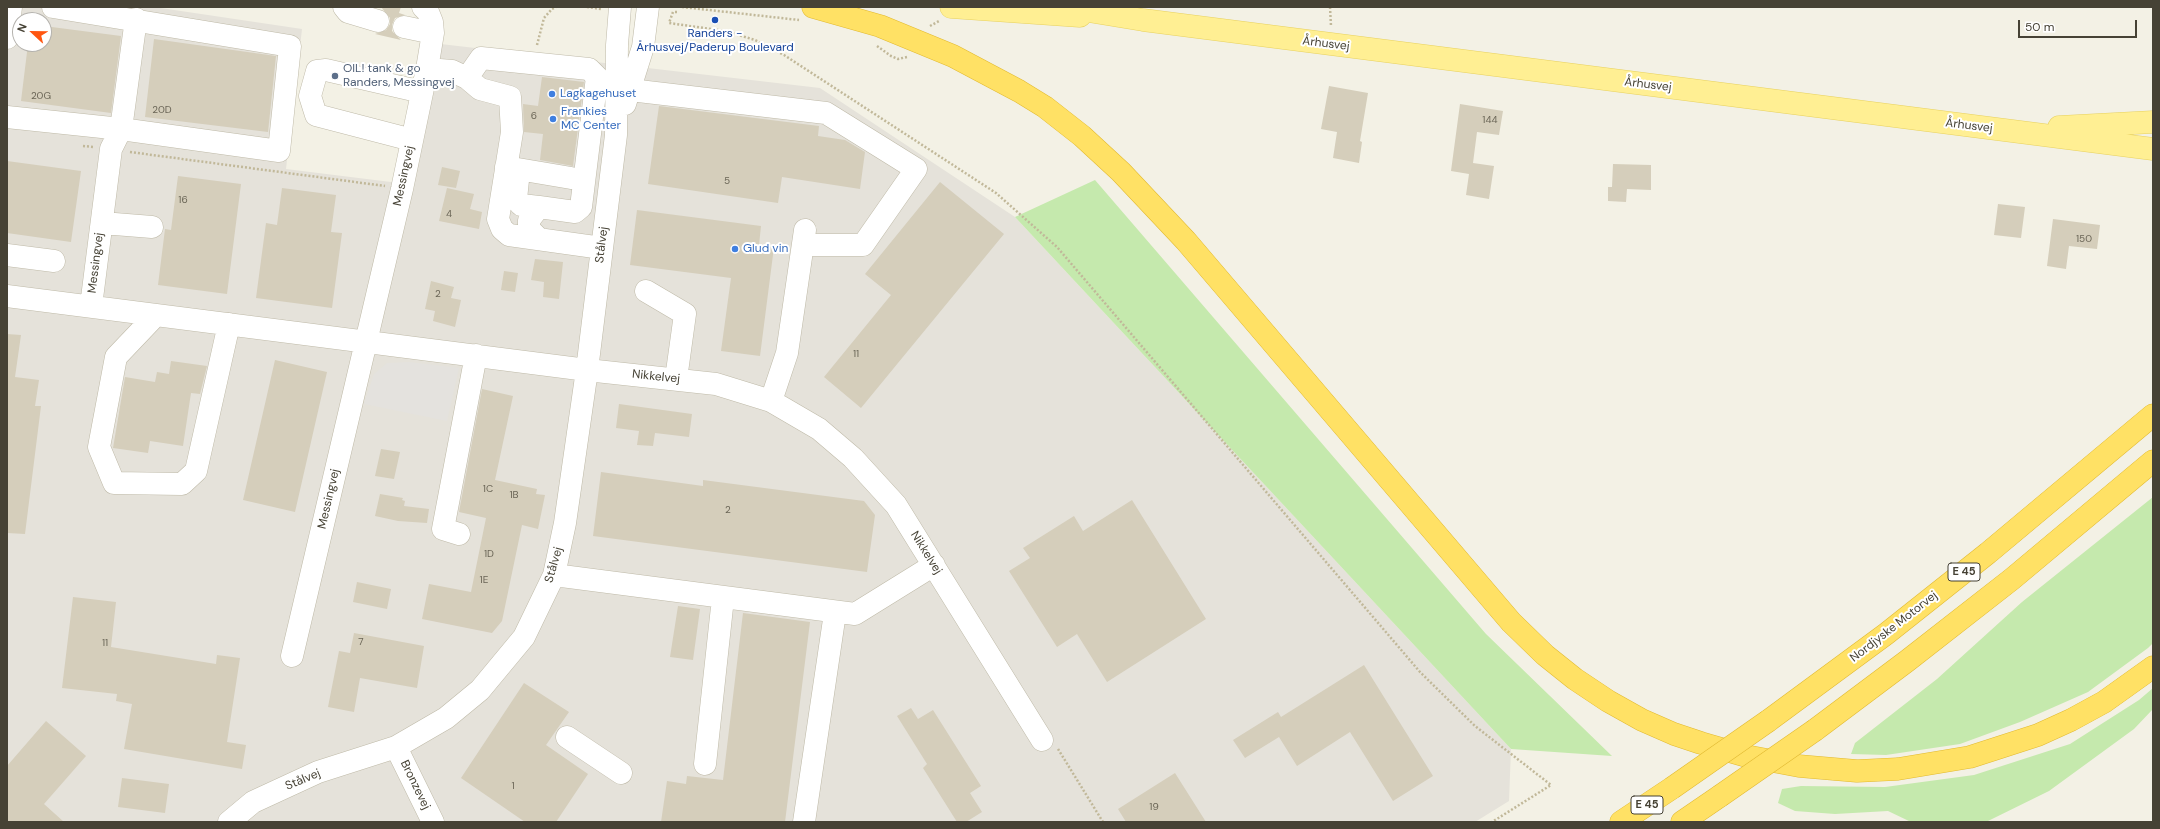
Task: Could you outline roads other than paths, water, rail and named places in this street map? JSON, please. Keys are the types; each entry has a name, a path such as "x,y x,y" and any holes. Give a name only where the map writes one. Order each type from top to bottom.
{"highway":[{"path":"813,7 880,26 953,56 1019,91 1044,107 1082,136 1121,172 1186,241 1482,591 1511,622 1545,656 1575,679 1608,701 1642,720 1674,734 1746,756 1792,764 1842,770 1898,769 1970,757 2038,735 2104,702 2153,667"},
{"name":"Nordjyske Motorvej","path":"1621,822 1768,721 1886,634 1988,553 2153,415"},
{"name":"E 45","path":"1682,822 1815,730 2012,579 2153,461"}],"main road":[{"name":"Århusvej","path":"951,7 1143,20"},
{"name":"Århusvej","path":"1064,7 1143,20 2153,149"},
{"path":"1998,129 2153,122"}],"street":[{"path":"7,38 10,7"},
{"path":"7,117 121,129 279,151 290,46 136,19 53,7"},
{"path":"344,7 348,12 378,21"},
{"path":"404,27 433,33 432,22 428,12 423,7"},
{"name":"Stålvej","path":"616,135 643,47 648,7"},
{"name":"Stålvej","path":"229,822 253,802 318,772 396,747 446,718 480,690 524,637 554,575 565,523 587,370 616,135 617,45 610,8"},
{"name":"Messingvej","path":"91,306 111,149 121,129 136,19"},
{"name":"Messingvej","path":"292,656 402,189 433,33"},
{"path":"427,69 452,71 467,78 480,89 510,97 516,200 521,204 575,212 581,207 597,77 589,69 481,58 467,78"},
{"path":"412,140 316,115 310,96 317,71 326,70 422,92"},
{"path":"630,90 826,113 916,169 863,245 804,237 787,353 771,401"},
{"path":"513,168 571,178"},
{"path":"513,168 498,219 502,229 509,235 602,248"},
{"path":"539,207 529,220 529,229 539,240"},
{"path":"102,223 152,227"},
{"path":"8,260 54,261"},
{"path":"646,291 686,314 676,380"},
{"name":"Messingvej","path":"7,296 587,370"},
{"path":"156,314 116,357 99,447 114,483 182,484 196,471 229,324"},
{"path":"458,534 443,529 476,355"},
{"name":"Nikkelvej","path":"587,370 716,384 771,401 819,429 853,458 896,505 1042,740"},
{"path":"554,575 836,613 855,614 934,565"},
{"path":"705,764 724,598"},
{"path":"804,822 836,613"},
{"path":"567,737 621,773"},
{"name":"Bronzevej","path":"396,747 433,822"}],"place":[{"name":"Randers - Århusvej/Paderup Boulevard","path":"715,20"},
{"name":"OIL! tank & go Randers, Messingvej","path":"335,76"},
{"name":"Lagkagehuset","path":"552,94"},
{"name":"Frankies MC Center","path":"553,119"},
{"name":"Glud vin","path":"735,249"}]}
